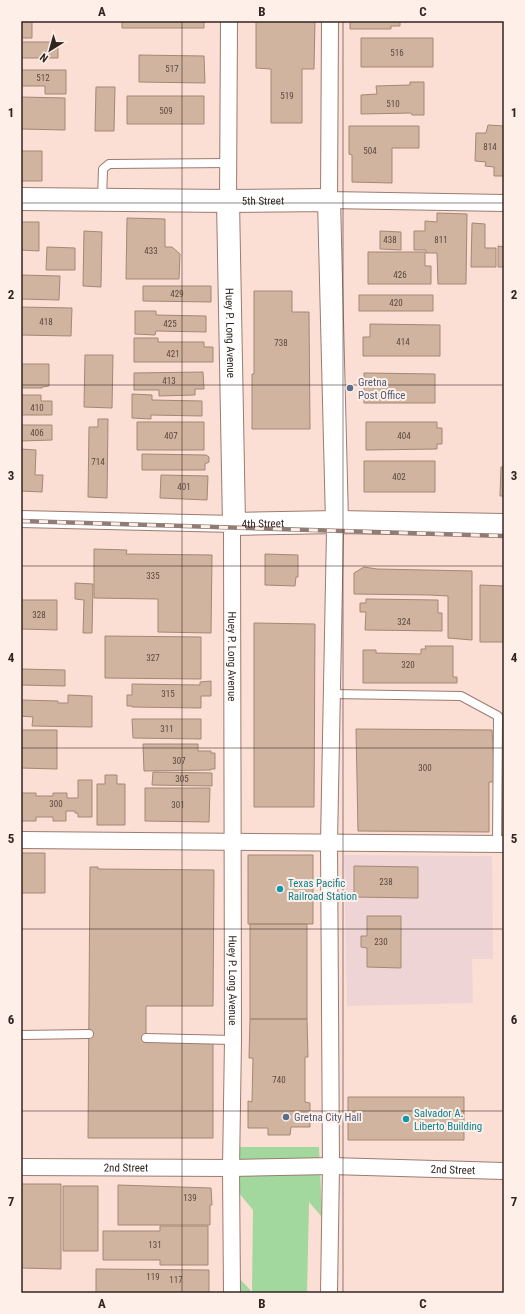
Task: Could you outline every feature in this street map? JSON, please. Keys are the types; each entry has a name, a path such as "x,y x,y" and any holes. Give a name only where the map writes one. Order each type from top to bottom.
{"main road":[{"name":"5th Street","path":"21,199 228,201 329,200"},
{"path":"329,200 337,522"},
{"name":"Huey P. Long Avenue","path":"228,201 234,524"},
{"name":"4th Street","path":"234,524 337,522 504,525"}],"street":[{"name":"Huey P. Long Avenue","path":"228,201 229,21"},
{"path":"329,200 330,21"},
{"name":"5th Street","path":"329,200 504,203"},
{"name":"4th Street","path":"21,519 234,524"},
{"path":"329,1293 331,1166 329,843 335,530 337,522"},
{"name":"Huey P. Long Avenue","path":"232,1293 232,528 234,524"},
{"path":"21,840 233,843 501,844"},
{"name":"2nd Street","path":"21,1167 231,1168 331,1166 504,1171"}],"lane":[{"path":"102,200 103,169 109,164 228,163"},
{"path":"332,694 461,696 498,716 501,844"},
{"path":"21,1035 88,1034"},
{"path":"146,1038 233,1040"}],"shaded area":[{"path":"344,855 492,856 493,959 472,959 473,1003 347,1006"}],"green space":[{"path":"238,1147 319,1147 322,1217 309,1202 307,1293 238,1293 238,1277 252,1292 253,1210 239,1193"}],"building":[{"path":"21,21 32,21 32,38 21,38"},
{"path":"122,21 204,21 204,28 122,28"},
{"path":"256,21 315,21 314,69 302,69 302,123 271,123 271,69 256,68"},
{"path":"350,21 400,21 400,26 391,26 391,29 350,29"},
{"path":"361,38 433,38 433,67 361,67"},
{"path":"21,42 58,42 58,58 21,58"},
{"path":"139,55 204,56 205,83 139,82"},
{"path":"21,70 66,70 66,94 45,94 45,86 21,86"},
{"path":"410,82 424,82 424,115 412,115 411,113 361,114 361,95 377,94 376,86 410,85"},
{"path":"96,87 115,87 114,131 95,131"},
{"path":"127,96 204,96 204,124 127,124"},
{"path":"21,97 65,98 65,130 21,129"},
{"path":"488,125 504,126 504,176 494,176 494,167 485,166 486,162 475,161 476,133 486,133"},
{"path":"349,126 419,126 419,148 392,148 392,183 352,182 352,155 349,154"},
{"path":"21,151 42,151 42,181 21,181"},
{"path":"437,213 467,214 466,284 438,284 437,253 426,253 426,250 414,250 414,231 425,231 425,221 437,222"},
{"path":"127,218 165,219 165,247 172,247 180,254 179,279 126,279"},
{"path":"21,222 39,222 39,251 21,250"},
{"path":"472,223 485,224 485,248 496,248 496,267 471,267"},
{"path":"84,231 102,232 101,287 83,286"},
{"path":"380,231 401,232 401,250 380,249"},
{"path":"498,246 504,247 504,267 498,267"},
{"path":"47,247 75,248 75,270 46,270"},
{"path":"368,252 425,252 425,266 431,266 431,284 368,284"},
{"path":"21,275 60,276 59,300 21,299"},
{"path":"143,286 211,286 211,302 143,301"},
{"path":"254,291 292,291 292,312 309,312 310,429 252,429 252,374 254,374"},
{"path":"359,295 433,295 433,311 359,311"},
{"path":"21,307 72,308 71,336 21,335"},
{"path":"135,311 156,311 156,315 206,316 206,332 156,331 155,335 135,334"},
{"path":"370,324 440,325 440,356 363,356 363,337 370,337"},
{"path":"134,338 158,338 158,342 204,342 204,347 213,347 213,362 134,362"},
{"path":"85,355 113,355 112,408 84,407"},
{"path":"21,364 49,364 49,386 42,388 21,388"},
{"path":"203,372 204,389 195,389 195,395 159,396 159,390 134,390 134,373"},
{"path":"364,373 435,374 435,403 364,403"},
{"path":"132,394 152,395 152,400 202,401 202,416 151,415 151,419 132,418"},
{"path":"21,395 41,395 41,401 52,401 52,415 21,415"},
{"path":"98,419 108,419 107,498 88,497 89,427 98,427"},
{"path":"137,422 204,422 204,450 137,450"},
{"path":"366,422 437,422 437,428 442,428 442,444 437,444 437,449 366,450"},
{"path":"21,425 52,425 52,440 21,441"},
{"path":"21,449 36,450 35,475 43,475 42,492 21,491"},
{"path":"142,454 206,455 209,457 209,462 205,464 205,470 142,470"},
{"path":"364,461 435,461 435,492 364,492"},
{"path":"501,467 504,467 504,496 500,496"},
{"path":"161,475 208,476 207,500 160,498"},
{"path":"94,549 127,550 126,554 212,555 211,633 158,632 158,599 94,598"},
{"path":"265,554 298,555 298,577 296,577 295,586 265,585"},
{"path":"364,567 377,569 472,571 472,640 448,638 448,596 354,594 354,573"},
{"path":"75,583 93,584 92,633 83,633 84,600 75,599"},
{"path":"480,585 504,586 504,642 480,642"},
{"path":"366,599 438,600 438,613 442,613 442,631 365,630 366,612 360,612 360,603 366,603"},
{"path":"21,600 57,600 57,630 21,629"},
{"path":"254,623 315,624 314,807 254,807"},
{"path":"105,636 201,637 201,679 105,678"},
{"path":"425,646 453,646 453,677 457,677 457,683 363,683 363,650 376,650 376,653 421,654 421,649 426,649"},
{"path":"21,669 65,670 65,686 21,685"},
{"path":"211,681 211,696 201,696 201,708 127,706 127,695 132,695 132,684 200,685 200,682"},
{"path":"68,695 92,696 92,727 32,726 33,717 21,716 21,700 58,701 58,703 68,703"},
{"path":"132,719 201,719 201,739 133,738"},
{"path":"356,729 492,730 495,782 489,782 489,832 358,831"},
{"path":"21,730 57,730 57,769 21,768"},
{"path":"143,744 198,744 198,751 211,751 211,753 215,753 215,769 144,771"},
{"path":"153,772 212,773 212,786 152,785"},
{"path":"105,775 117,775 117,784 125,784 125,825 97,825 97,784 105,784"},
{"path":"78,780 92,780 92,817 78,817 78,813 75,813 75,811 66,811 66,821 53,821 53,817 36,817 36,821 21,821 21,793 36,793 36,796 53,796 53,793 67,793 67,798 78,798"},
{"path":"145,788 210,788 209,822 145,821"},
{"path":"21,853 45,853 45,893 21,893"},
{"name":"Texas Pacific Railroad Station","path":"248,855 313,855 313,924 248,924"},
{"path":"354,866 418,867 418,898 354,897"},
{"path":"90,867 98,867 98,869 214,870 213,1006 146,1006 146,1038 213,1042 213,1138 88,1138"},
{"path":"367,916 401,916 401,968 367,967 367,948 361,947 361,936 367,936"},
{"path":"250,924 307,924 307,1019 250,1019"},
{"path":"250,1019 307,1019 308,1057 305,1057 305,1102 310,1103 310,1127 291,1127 290,1135 268,1135 268,1128 248,1128 248,1101 252,1102 253,1058 249,1058"},
{"name":"Salvador A. Liberto Building","path":"348,1097 464,1097 464,1140 348,1140"},
{"path":"21,1184 61,1184 61,1269 21,1268"},
{"path":"118,1185 211,1188 212,1205 210,1205 210,1225 118,1225"},
{"path":"63,1186 98,1186 98,1251 63,1251"},
{"path":"160,1226 208,1226 208,1265 160,1265 160,1260 103,1260 103,1231 160,1231"},
{"path":"96,1269 209,1270 209,1293 96,1293"}],"railway":[{"path":"21,521 504,536"}],"place":[{"name":"Gretna Post Office","path":"350,388"},
{"name":"Texas Pacific Railroad Station","path":"280,889"},
{"name":"Gretna City Hall","path":"286,1117"},
{"name":"Salvador A. Liberto Building","path":"406,1119"}]}
